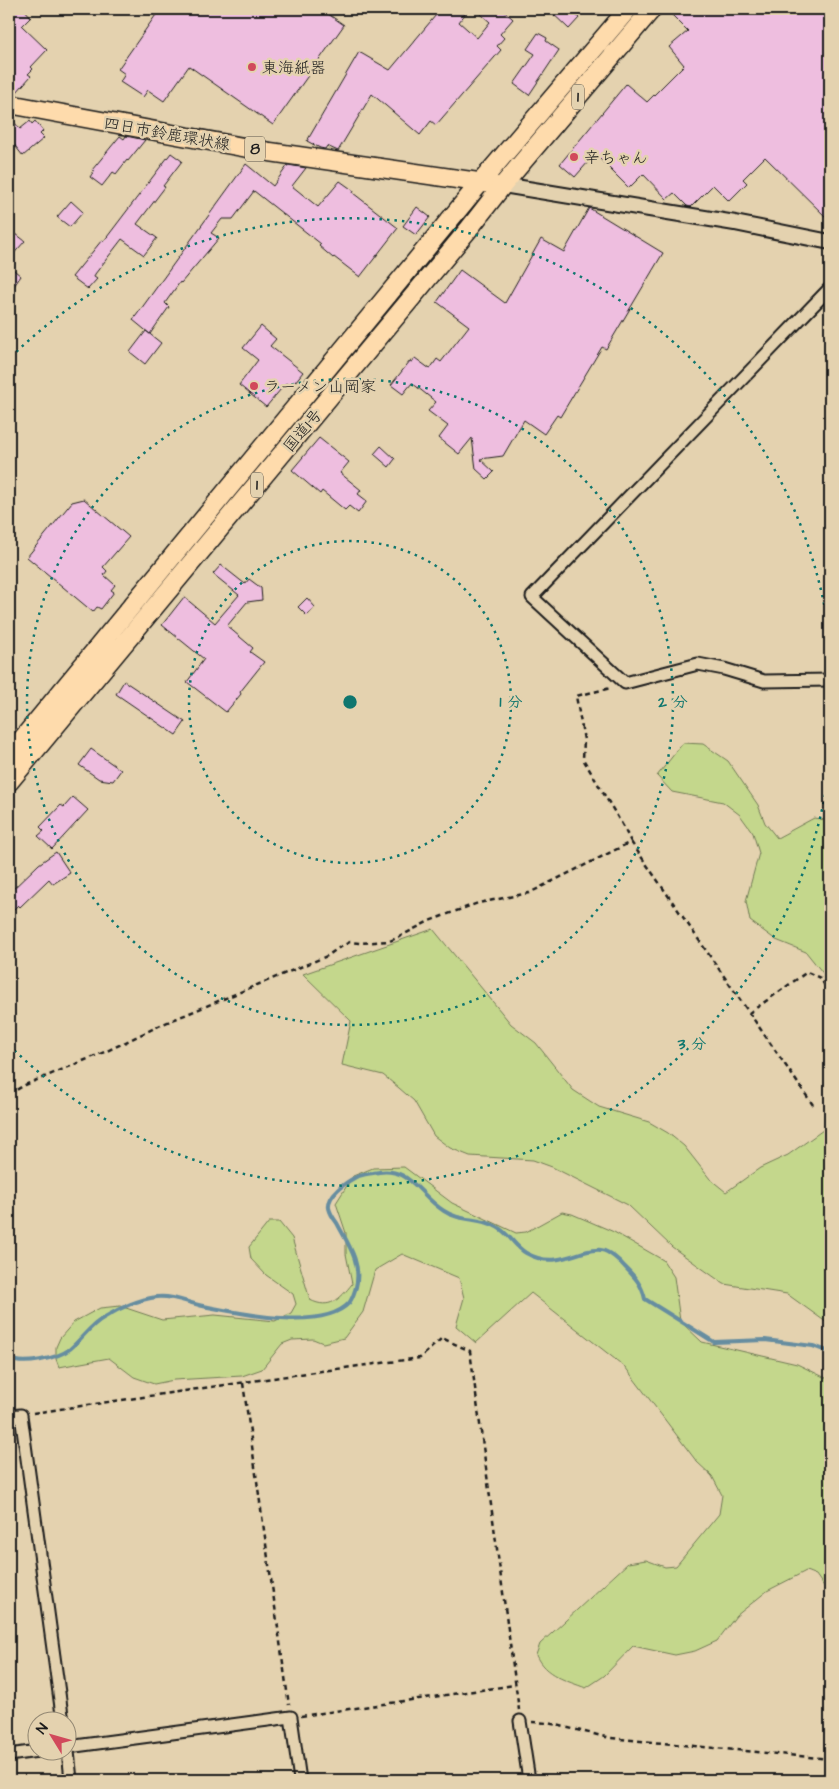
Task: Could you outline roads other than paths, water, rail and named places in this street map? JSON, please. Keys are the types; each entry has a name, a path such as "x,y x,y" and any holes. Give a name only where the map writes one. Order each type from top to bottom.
{"main road":[{"name":"国道1号","path":"9,755 480,183 628,9"},
{"name":"国道1号","path":"9,782 468,230 503,185 652,9"},
{"name":"四日市鈴鹿環状線","path":"9,104 270,152 503,185"},
{"path":"331,365 346,376"},
{"path":"168,564 182,575"},
{"path":"126,614 140,625"}],"street":[{"path":"503,185 734,223 830,242"},
{"path":"830,288 532,598 625,683 698,664 724,669 764,681 830,680"},
{"path":"9,1416 21,1415 62,1712"},
{"path":"78,1746 291,1717 300,1780"},
{"path":"520,1721 529,1780"},
{"path":"9,1755 28,1752"},
{"path":"70,1762 72,1780"}],"waterway":[{"path":"9,1358 22,1362 40,1360 57,1355 70,1349 100,1320 123,1307 157,1297 174,1298 237,1313 279,1318 300,1319 320,1317 336,1312 349,1303 356,1287 357,1270 353,1254 330,1212 329,1203 334,1194 352,1179 362,1175 386,1171 405,1177 444,1211 457,1217 484,1222 497,1227 518,1247 534,1257 555,1260 592,1250 607,1252 620,1262 635,1278 640,1285 645,1299 714,1342 765,1340 813,1346 830,1352"}],"place":[{"name":"東海紙器","path":"252,67"},
{"name":"辛ちゃん","path":"574,157"},
{"name":"ラーメン山岡家","path":"254,386"}]}
